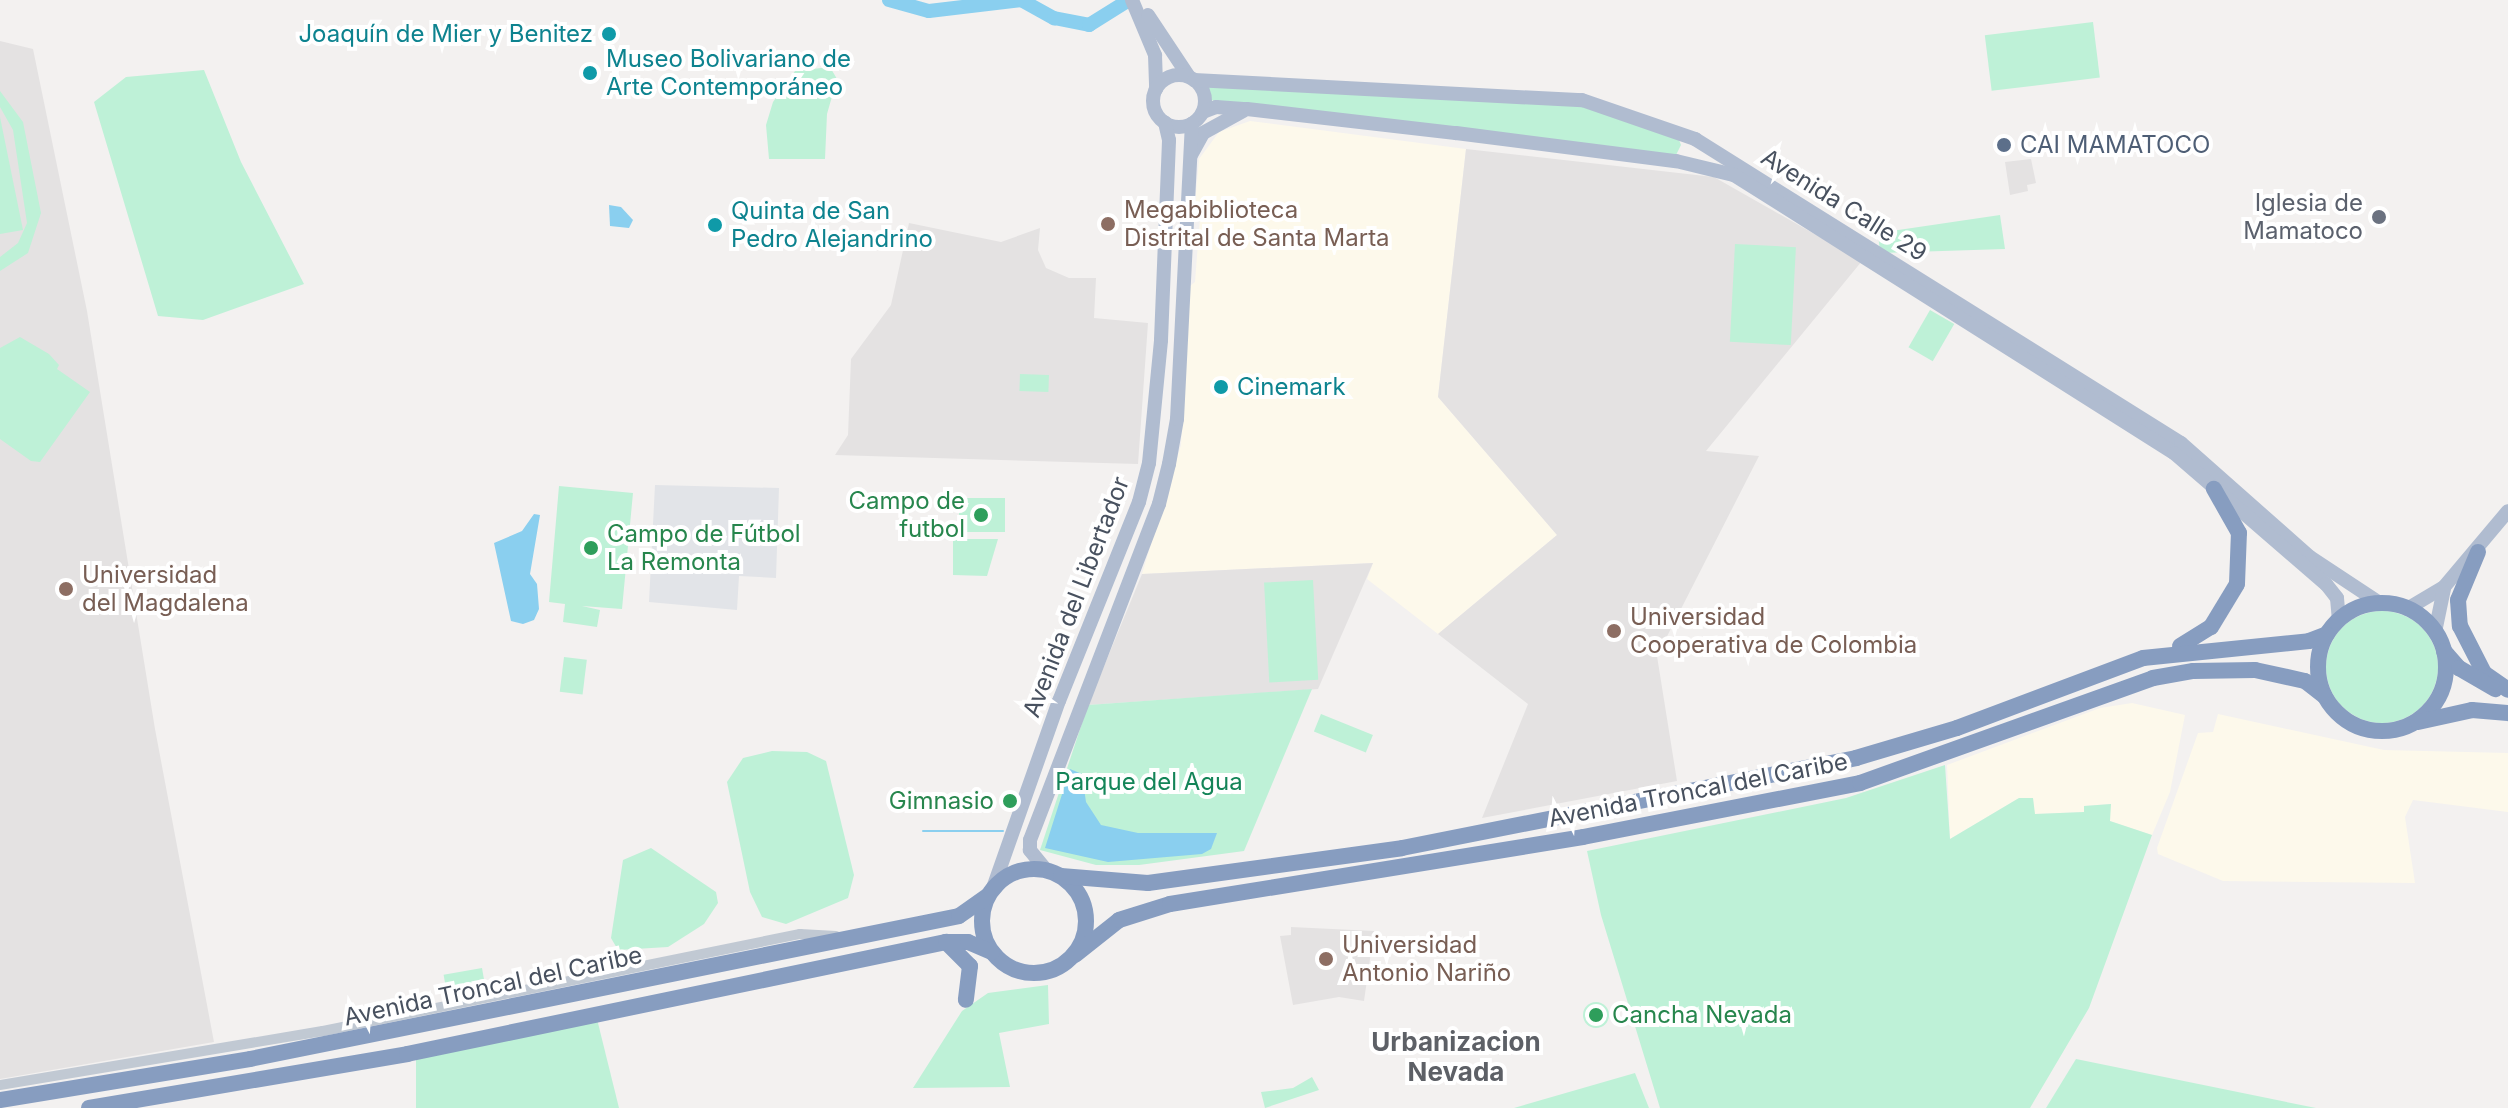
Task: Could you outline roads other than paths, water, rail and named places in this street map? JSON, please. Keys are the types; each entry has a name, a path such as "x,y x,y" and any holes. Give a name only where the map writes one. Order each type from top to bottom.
{"highway":[{"path":"2143,658 2190,642 2211,627 2237,584 2239,533 2214,489"},
{"path":"2478,552 2461,587 2460,626 2484,673 2508,692"},
{"path":"2508,692 2478,682 2444,651 2435,632 2407,609 2381,604 2339,620 2327,634 2318,658 2324,696 2359,727 2389,730 2472,710 2508,713"},
{"name":"Avenida Troncal del Caribe","path":"1053,873 1148,883 1402,848 1856,758 1957,728 2143,658 2224,646 2294,643 2327,634"},
{"path":"2412,724 2441,693 2444,651"},
{"name":"Avenida Troncal del Caribe","path":"1075,955 1119,920 1170,904 1583,837 1860,783 2153,678 2193,671 2255,670 2305,681 2324,696"},
{"path":"1017,871 1053,873 1077,891 1086,912 1085,935 1075,955 1059,968 1036,973 1013,969 992,952 982,924 990,892 1017,871"},
{"name":"Avenida Troncal del Caribe","path":"0,1100 250,1059 959,916 990,892"},
{"path":"946,942 970,966 966,1000"},
{"name":"Avenida Troncal del Caribe","path":"89,1108 149,1103 407,1054 946,942 968,942 992,952"}],"main road":[{"path":"1132,0 1146,20 1204,94 1203,112 1192,123 1165,122 1155,109 1155,55 1146,20 1141,0"},
{"path":"1156,89 1174,76 1191,78"},
{"name":"Avenida Calle 29","path":"1191,78 1570,98 1614,108 1695,139 2181,443 2320,565 2381,604"},
{"path":"1186,167 1203,133 1247,109"},
{"name":"Avenida Calle 29","path":"1203,112 1247,109 1672,161 1734,175 2174,453 2326,584 2337,598 2339,620"},
{"name":"Avenida del Libertador","path":"990,892 1059,701 1139,502 1159,384 1169,140 1165,122"},
{"name":"Avenida del Libertador","path":"1053,873 1030,850 1030,840 1159,504 1177,419 1186,167 1192,123"},
{"path":"1159,384 1164,404 1153,488 1159,504"},
{"path":"2407,609 2444,587 2478,552 2508,511"},
{"path":"2435,632 2444,587"}],"street":[{"path":"0,1085 323,1031 800,934 856,936"}],"water":[{"path":"609,205 621,207 633,220 629,228 610,226"},
{"path":"534,514 540,515 530,574 537,584 539,609 534,620 523,624 511,621 494,543 522,531"},
{"path":"1070,769 1082,774 1086,802 1101,825 1138,833 1217,833 1211,849 1202,854 1108,862 1045,848"}],"waterway":[{"path":"889,0 929,11 1021,0 1054,18 1089,25 1129,0"},
{"path":"923,831 1003,831"}],"place":[{"name":"Joaquín de Mier y Benitez","path":"609,34"},
{"name":"Museo Bolivariano de Arte Contemporáneo","path":"590,73"},
{"name":"CAI MAMATOCO","path":"2004,145"},
{"name":"Iglesia de Mamatoco","path":"2379,217"},
{"name":"Megabiblioteca Distrital de Santa Marta","path":"1108,224"},
{"name":"Quinta de San Pedro Alejandrino","path":"715,225"},
{"name":"Cinemark","path":"1221,387"},
{"name":"Campo de futbol","path":"981,515"},
{"name":"Campo de Fútbol La Remonta","path":"591,548"},
{"name":"Universidad del Magdalena","path":"66,589"},
{"name":"Universidad Cooperativa de Colombia","path":"1614,631"},
{"name":"Gimnasio","path":"1010,801"},
{"name":"Universidad Antonio Nariño","path":"1326,959"},
{"name":"Cancha Nevada","path":"1596,1015"}],"district":[{"name":"Urbanizacion Nevada","path":"1456,1057"}],"park label":[{"name":"Parque del Agua","path":"1149,782"}]}
